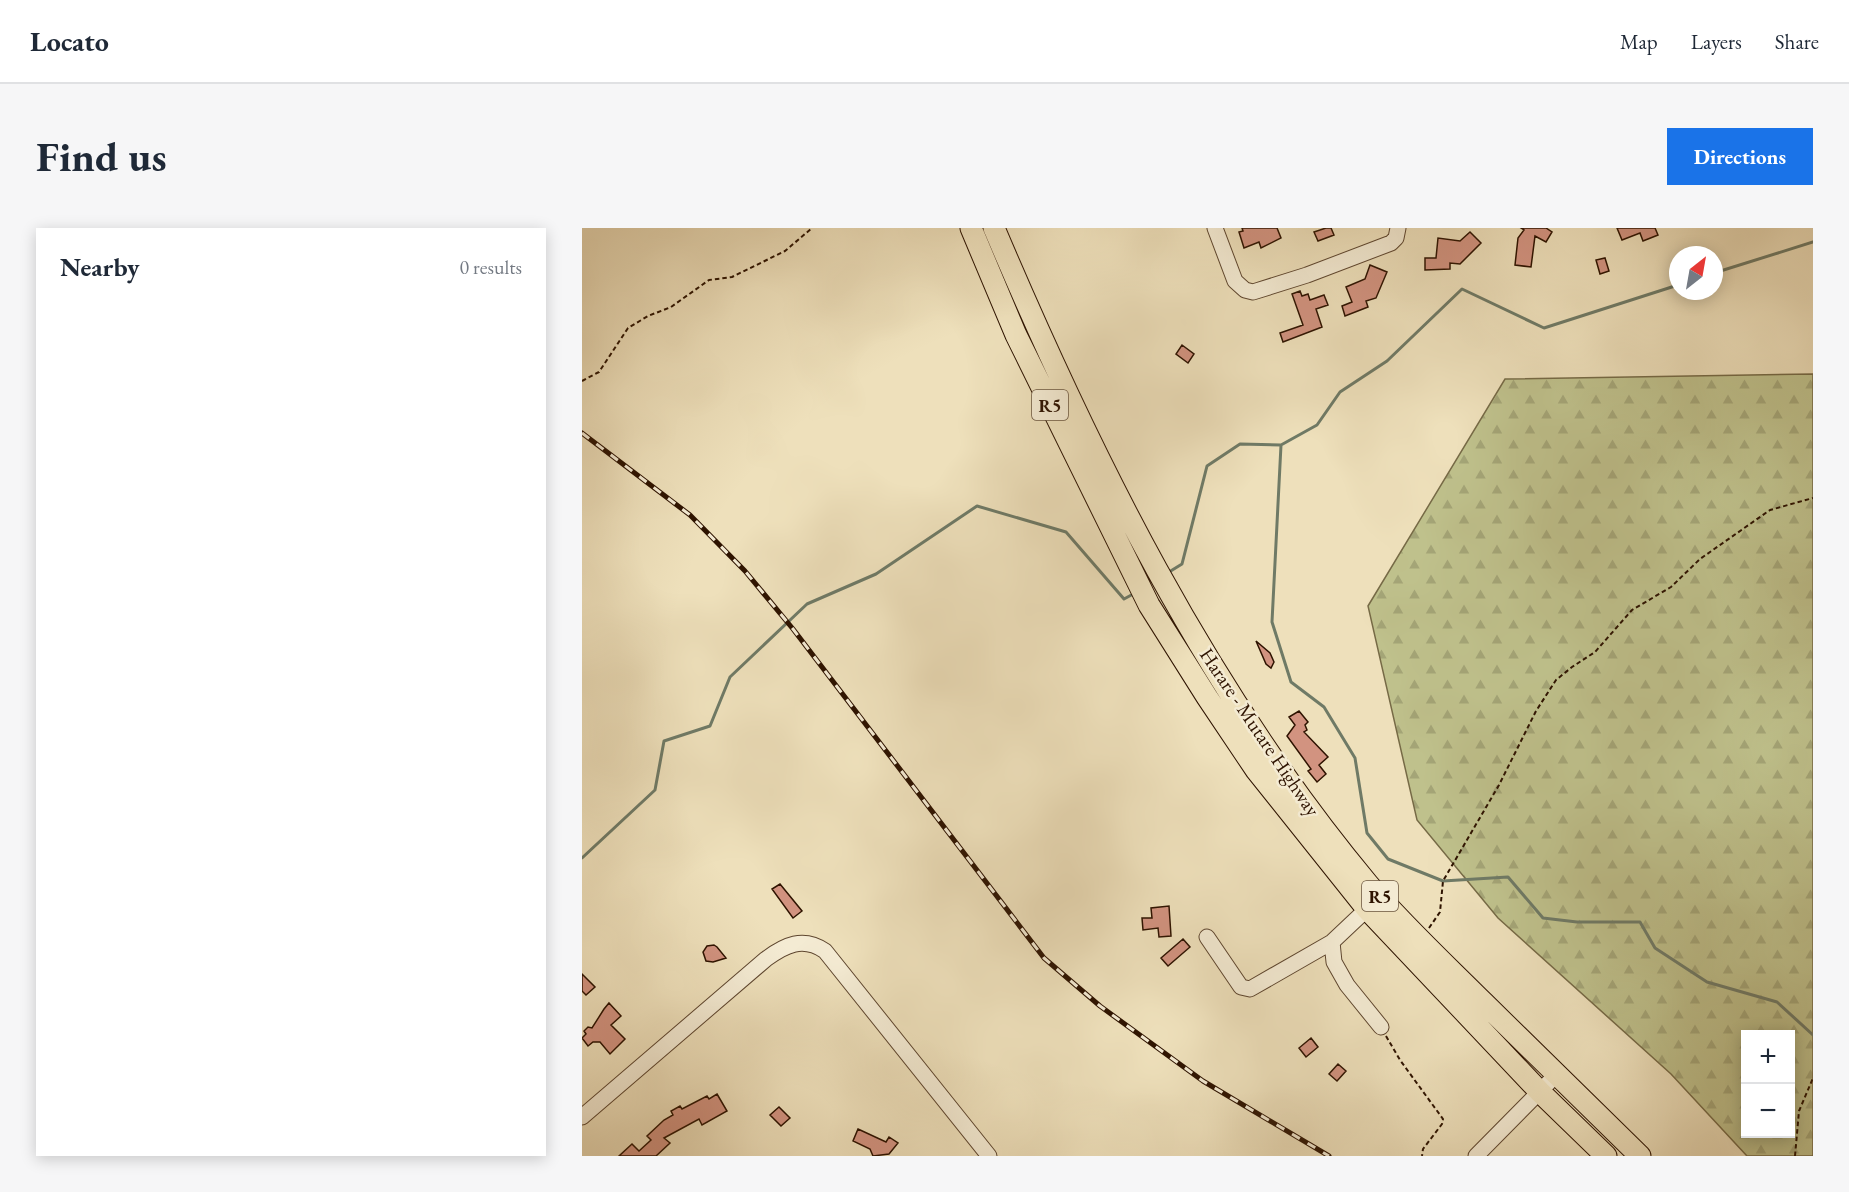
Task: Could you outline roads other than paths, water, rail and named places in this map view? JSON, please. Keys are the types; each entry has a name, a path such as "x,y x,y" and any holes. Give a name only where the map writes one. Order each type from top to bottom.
{"highway":[{"name":"Harare - Mutare Highway","path":"971,228 1016,334 1149,605 1256,770 1367,909 1540,1092 1606,1156"},
{"name":"Harare - Mutare Highway","path":"994,228 1074,408 1156,570 1272,757 1345,854 1420,940 1640,1156"}],"street":[{"path":"1215,228 1235,281 1245,290 1253,292 1307,275 1391,243 1396,238 1398,228"},
{"path":"1208,937 1241,987 1250,989 1332,942 1367,909"},
{"path":"1332,942 1334,962 1347,985 1381,1027"},
{"path":"582,1117 766,959 784,947 802,943 825,951 989,1156"},
{"path":"1476,1156 1557,1074"}],"waterway":[{"path":"1723,270 1813,242"},
{"path":"1169,572 1182,564 1207,466 1240,444 1281,445 1317,425 1340,392 1387,361 1462,289 1544,328 1669,288"},
{"path":"1281,445 1272,622 1291,682 1324,707 1355,758 1367,833 1388,859 1443,881 1508,877 1543,918 1577,922 1640,922 1655,948 1707,982 1777,1002 1813,1035"},
{"path":"582,858 655,790 664,741 710,726 730,677 807,604 876,574 977,506 1066,532 1124,599 1135,593"}],"railway":[{"path":"582,433 690,515 745,571 793,629 1044,958 1100,1006 1203,1081 1329,1156"}]}
